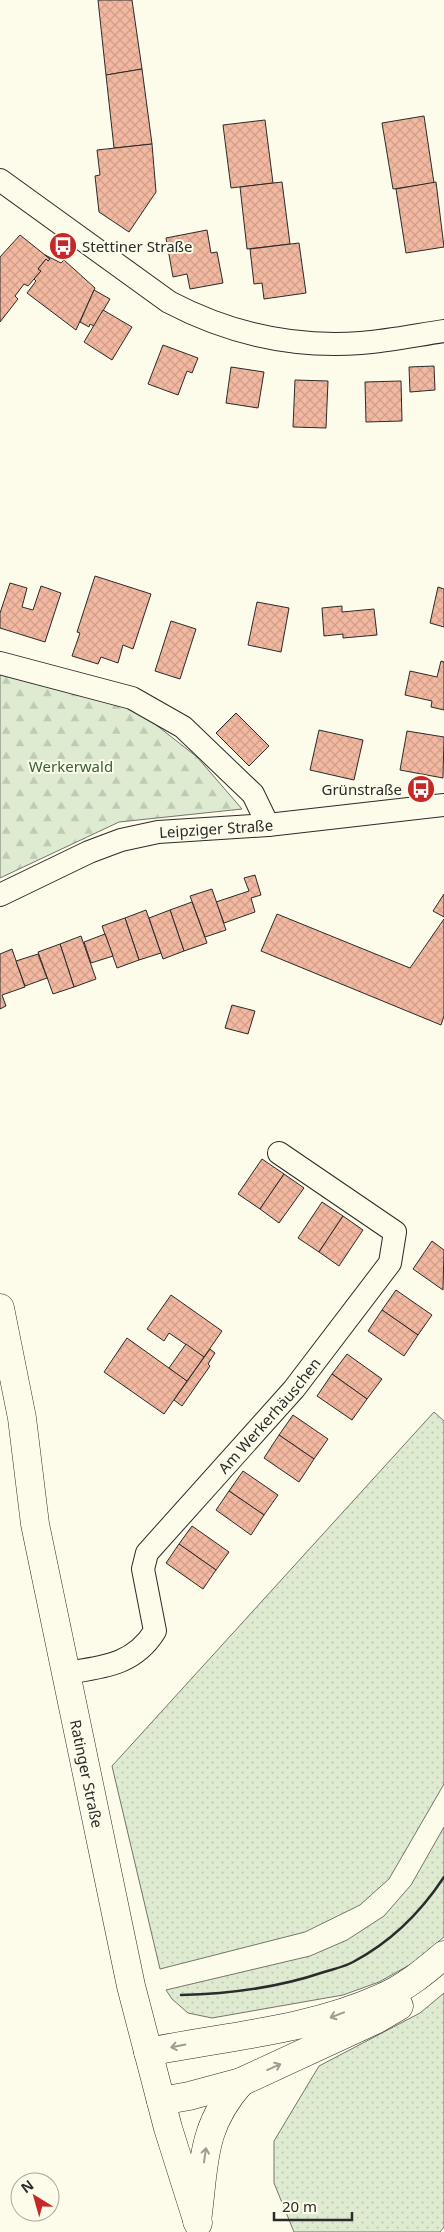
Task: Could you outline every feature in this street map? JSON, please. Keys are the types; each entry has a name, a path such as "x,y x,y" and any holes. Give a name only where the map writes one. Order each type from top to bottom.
{"main road":[{"name":"Ratinger Straße","path":"0,1308 22,1418 35,1524 131,1986 161,2101 199,2226"},
{"path":"148,2052 276,2031 329,2018 382,1998 419,1976 444,1955"},
{"path":"161,2101 189,2096 241,2082 377,2019 426,1989 444,1973"},
{"path":"199,2226 207,2141 220,2108 241,2082"}],"street":[{"path":"0,180 169,302 195,316 222,326 277,339 318,344 362,343 444,331"},
{"path":"0,663 132,698 183,727 252,794 268,825"},
{"name":"Leipziger Straße","path":"0,895 89,852 120,840 158,832 268,825 444,805"},
{"name":"Am Werkerhäuschen","path":"66,1673 106,1666 132,1656 146,1645 155,1631 142,1569 147,1553 294,1389 390,1263 395,1232 279,1154"}],"green space":[{"name":"Werkerwald","path":"0,672 137,710 197,757 242,809 119,822 0,878"},
{"path":"434,1412 444,1421 444,1784 389,1879 360,1905 305,1932 160,1969 112,1766"},
{"path":"444,1827 444,1937 413,1963 379,1982 343,1995 212,2018 188,2013 172,1999 166,1990 310,1956 347,1940 384,1916 411,1885"},
{"path":"444,1993 444,2227 440,2232 294,2232 274,2183 274,2141 319,2066 420,2013"}],"building":[{"path":"98,0 132,0 142,69 106,75"},
{"path":"142,69 152,144 114,148 106,75"},
{"path":"424,116 434,183 393,189 382,123"},
{"path":"265,120 273,183 231,188 223,125"},
{"path":"152,144 156,192 129,232 99,212 95,176 100,175 97,150"},
{"path":"282,182 290,244 247,249 240,187"},
{"path":"436,182 444,247 406,253 396,189"},
{"path":"207,230 211,253 217,252 223,283 190,289 187,274 173,277 166,238"},
{"path":"20,235 50,259 48,261 46,259 38,269 41,271 28,286 24,284 15,296 18,299 0,322 0,257"},
{"path":"299,243 306,293 264,299 262,283 254,284 250,249"},
{"path":"45,255 61,263 64,260 95,288 76,330 27,293 36,281 34,279 41,271 38,269 46,259 48,261 50,259"},
{"path":"94,290 110,299 94,326 90,324 89,327 80,322"},
{"path":"103,310 132,327 112,360 84,342"},
{"path":"163,345 198,358 192,373 187,371 178,395 148,384"},
{"path":"434,366 435,390 410,392 409,367"},
{"path":"231,367 264,372 258,408 226,403"},
{"path":"295,380 328,381 326,428 293,427"},
{"path":"401,381 402,421 366,422 365,382"},
{"path":"95,576 151,594 133,649 123,645 118,663 101,657 98,664 72,656 80,633 77,632"},
{"path":"10,583 27,588 22,607 33,610 41,586 61,593 45,642 0,628 0,613"},
{"path":"438,587 444,589 444,627 430,623"},
{"path":"257,602 289,608 281,652 248,645"},
{"path":"342,606 342,612 374,609 377,635 343,638 343,634 324,636 322,608"},
{"path":"171,621 196,629 180,679 155,671"},
{"path":"441,661 444,662 444,710 431,707 432,701 405,695 410,671 437,677"},
{"path":"236,713 269,746 249,766 216,733"},
{"path":"319,730 363,740 354,780 310,770"},
{"path":"407,731 444,737 443,778 400,770"},
{"path":"255,875 261,895 251,898 255,912 224,923 216,902 249,891 244,878"},
{"path":"212,889 226,930 205,937 190,896"},
{"path":"444,894 444,917 433,911"},
{"path":"192,902 207,943 184,951 170,910"},
{"path":"146,910 161,953 139,960 125,918"},
{"path":"170,910 184,951 163,959 149,918"},
{"path":"277,914 410,968 444,919 444,1016 441,1025 261,951"},
{"path":"125,918 139,960 117,968 102,926"},
{"path":"105,934 113,956 91,963 84,942"},
{"path":"81,936 96,979 74,987 60,944"},
{"path":"60,944 74,987 53,994 38,952"},
{"path":"12,949 25,987 2,995 6,1006 0,1009 0,954"},
{"path":"38,954 47,978 25,986 16,961"},
{"path":"232,1005 255,1011 248,1034 225,1028"},
{"path":"262,1159 284,1174 260,1209 238,1194"},
{"path":"284,1174 304,1188 279,1223 260,1209"},
{"path":"322,1202 343,1216 319,1252 298,1238"},
{"path":"343,1216 363,1230 339,1266 319,1252"},
{"path":"432,1241 444,1250 443,1290 413,1269"},
{"path":"396,1290 432,1315 418,1335 382,1310"},
{"path":"171,1295 222,1331 204,1357 169,1333 164,1341 147,1329"},
{"path":"382,1310 418,1335 404,1356 368,1331"},
{"path":"127,1338 187,1381 164,1414 104,1372"},
{"path":"186,1344 204,1357 187,1381 169,1368"},
{"path":"210,1349 215,1353 208,1364 210,1366 182,1406 174,1400"},
{"path":"347,1354 382,1379 367,1399 332,1374"},
{"path":"332,1374 367,1399 352,1420 317,1396"},
{"path":"293,1415 328,1439 314,1459 279,1435"},
{"path":"279,1435 314,1459 299,1482 264,1458"},
{"path":"243,1471 278,1495 264,1515 229,1491"},
{"path":"229,1491 264,1515 251,1535 216,1510"},
{"path":"192,1526 229,1552 216,1570 179,1544"},
{"path":"179,1544 216,1570 203,1589 166,1563"}],"wall":[{"path":"181,1995 235,1992 271,1986 306,1978 350,1964 380,1945 404,1925 444,1877"}],"place":[{"name":"Stettiner Straße","path":"63,246"},
{"name":"Grünstraße","path":"421,789"}]}
